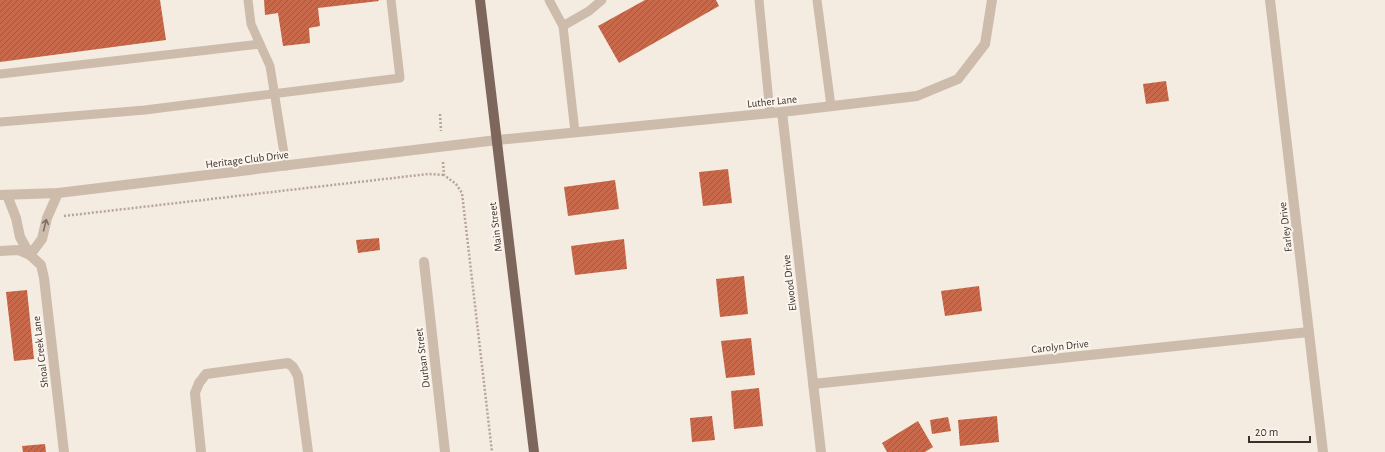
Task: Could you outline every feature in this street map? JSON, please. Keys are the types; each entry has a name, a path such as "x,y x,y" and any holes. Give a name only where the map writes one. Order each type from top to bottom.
{"main road":[{"name":"Main Street","path":"480,0 534,452"}],"street":[{"name":"Luther Lane","path":"497,140 782,112 917,96 958,79 984,44 992,0"},
{"name":"Farley Drive","path":"1270,0 1323,452"},
{"name":"Elwood Drive","path":"782,112 821,452"},
{"name":"Heritage Club Drive","path":"3,195 58,193 497,140"},
{"path":"0,251 18,250 30,255 42,239 47,218 58,193"},
{"name":"Shoal Creek Lane","path":"3,195 16,218 20,237 30,255 40,265 44,278 64,452"},
{"name":"Durban Street","path":"424,262 445,452"},
{"name":"Carolyn Drive","path":"813,384 1309,332"},
{"path":"201,452 195,393 199,383 206,374 288,363 293,367 298,376 308,452"}],"lane":[{"path":"248,0 251,24 270,66 286,166"},
{"path":"0,122 145,110 400,78 391,0"},
{"path":"549,0 563,26 575,132"},
{"path":"563,26 589,11 602,0"},
{"path":"758,0 770,113"},
{"path":"817,0 831,106"},
{"path":"0,74 260,44"}],"path":[{"path":"440,114 444,175"},
{"path":"47,218 428,174 444,175 456,184 462,193 492,452"}],"building":[{"path":"0,0 160,0 166,40 0,62"},
{"path":"264,0 379,1 318,8 320,26 309,28 310,43 283,46 278,13 265,15"},
{"path":"645,0 716,0 719,6 619,63 598,26"},
{"path":"1166,81 1169,101 1146,104 1143,84"},
{"path":"728,169 732,203 703,206 699,172"},
{"path":"615,180 619,209 568,216 564,187"},
{"path":"379,238 380,250 358,253 356,240"},
{"path":"624,239 627,269 575,275 571,246"},
{"path":"744,276 748,314 720,317 716,279"},
{"path":"979,286 982,311 945,316 941,291"},
{"path":"27,290 34,359 14,361 6,292"},
{"path":"751,338 755,375 726,378 721,341"},
{"path":"759,388 763,426 734,429 731,391"},
{"path":"712,416 715,440 692,442 690,418"},
{"path":"997,416 999,442 960,446 958,420"},
{"path":"948,417 951,431 932,434 930,420"},
{"path":"918,421 933,447 925,452 887,452 882,443"},
{"path":"45,444 46,452 23,452 22,446"}]}
